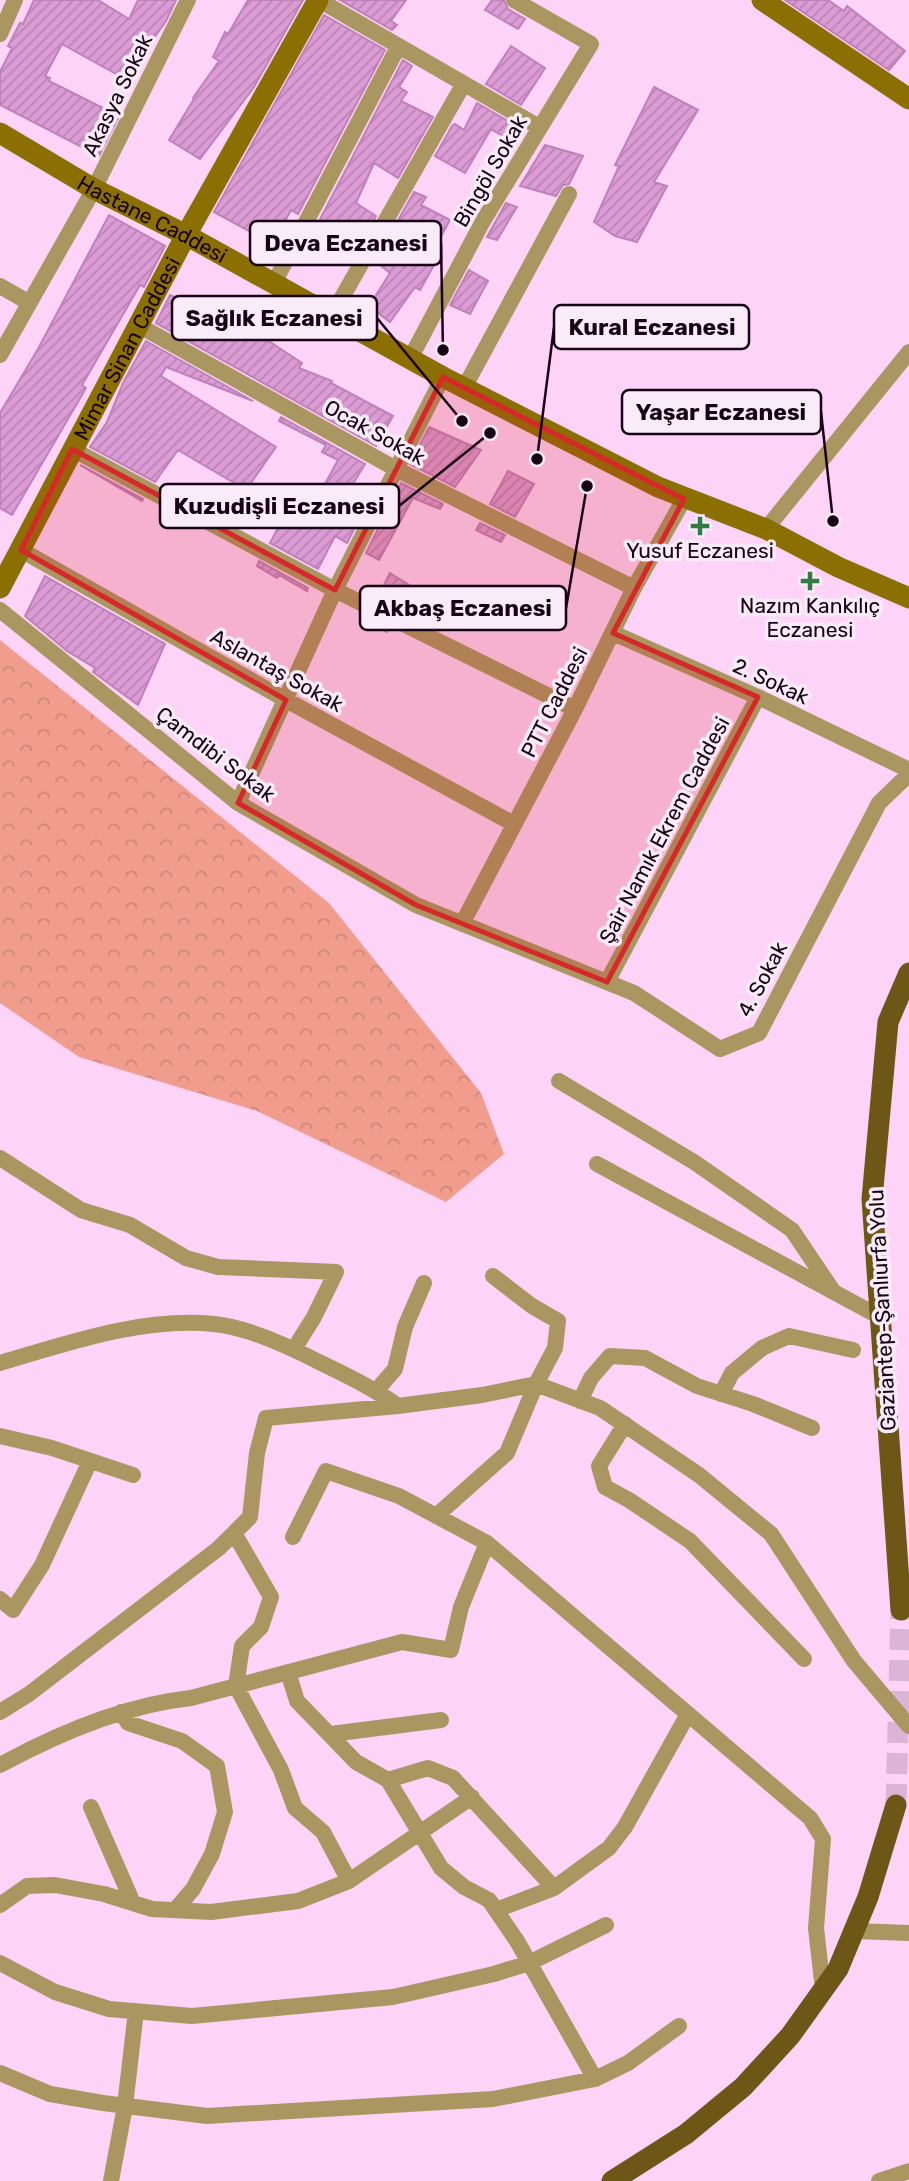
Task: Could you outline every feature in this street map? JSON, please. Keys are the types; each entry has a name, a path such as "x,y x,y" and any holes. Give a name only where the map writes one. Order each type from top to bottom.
{"main road":[{"name":"Gaziantep-Şanlıurfa Yolu","path":"901,1609 872,1199 888,1022 909,973"},
{"path":"612,2181 686,2134 743,2087 790,2036 838,1969 868,1897 896,1805"}],"street":[{"path":"0,34 15,0"},
{"path":"318,0 539,127"},
{"name":"Mimar Sinan Caddesi","path":"0,588 186,235 318,0"},
{"name":"Bingöl Sokak","path":"410,359 483,221 591,44 514,0"},
{"path":"762,0 909,99"},
{"name":"Akasya Sokak","path":"0,355 94,189 184,2"},
{"path":"274,283 398,47"},
{"path":"332,314 463,85"},
{"name":"Hastane Caddesi","path":"0,133 94,189 186,235 464,388 684,499 766,529 838,567 909,598"},
{"path":"464,388 569,194"},
{"path":"0,286 28,302"},
{"name":"Ocak Sokak","path":"138,325 396,469 634,589"},
{"path":"766,529 909,352"},
{"path":"238,803 335,590 443,377"},
{"path":"72,449 335,590 575,709"},
{"name":"PTT Caddesi","path":"462,924 575,709 634,589 684,499"},
{"name":"Aslantaş Sokak","path":"21,550 286,700 514,824"},
{"name":"Çamdibi Sokak","path":"0,610 238,803 416,905 462,924"},
{"name":"2. Sokak","path":"613,634 758,697 909,772"},
{"name":"Şair Namık Ekrem Caddesi","path":"607,982 758,697"},
{"name":"4. Sokak","path":"462,924 634,993 720,1049 759,1033 879,803 909,772"},
{"path":"559,1081 694,1162 792,1230 833,1291"},
{"path":"0,1158 81,1210 130,1225 186,1258 218,1267 336,1272 314,1317 294,1349"},
{"path":"597,1164 880,1317"},
{"path":"436,1516 507,1452 536,1384 555,1348 558,1321 532,1306 493,1276"},
{"path":"376,1391 395,1369 405,1327 424,1283"},
{"path":"0,1363 82,1339 168,1323 216,1324 280,1342 376,1391 398,1406"},
{"path":"721,1394 732,1373 762,1348 789,1336 853,1350"},
{"path":"580,1401 591,1378 610,1356 645,1358 697,1386 753,1404 812,1429"},
{"path":"0,1712 29,1694 219,1548 250,1517 257,1452 266,1418 398,1406 482,1395 536,1384 600,1408 699,1475 771,1534 854,1661 909,1726"},
{"path":"625,1424 599,1466 605,1487 690,1541 804,1659"},
{"path":"0,1436 133,1475"},
{"path":"0,1599 13,1610 42,1565 90,1461"},
{"path":"293,1536 326,1471 398,1496 436,1516 487,1544 810,1818 823,1839 816,1928 823,1990"},
{"path":"234,1533 271,1597 261,1627 242,1646 236,1686 281,1770 295,1808 323,1832 349,1881"},
{"path":"0,1765 107,1716 157,1702 191,1698 402,1642 451,1650 461,1607 487,1544"},
{"path":"288,1672 297,1701 356,1762 388,1780 440,1868 464,1887 489,1900 529,1963 595,2079"},
{"path":"121,1712 128,1723 182,1741 217,1766 225,1812 212,1854 193,1889 175,1910"},
{"path":"496,1910 554,1888 609,1848 625,1827 688,1714"},
{"path":"331,1734 441,1720"},
{"path":"388,1780 428,1768 453,1778 554,1888"},
{"path":"0,1905 27,1886 55,1885 104,1894 152,1909 211,1912 298,1901 349,1881 472,1797"},
{"path":"90,1807 133,1903"},
{"path":"0,1963 55,1992 110,2009 192,2015 393,1997 494,1975 529,1963 606,1925"},
{"path":"854,1931 909,1933"},
{"path":"111,2181 125,2106 136,2011"},
{"path":"0,2073 50,2094 208,2116 493,2099 595,2079 628,2063 679,2026"},
{"path":"879,2181 909,2171"}],"highlighted area":[{"path":"443,377 684,499 613,633 758,697 607,982 416,905 238,803 286,700 21,550 72,449 335,590"}],"green space":[{"path":"0,640 329,903 481,1093 504,1154 446,1202 257,1111 79,1057 0,1003"}],"building":[{"path":"34,0 98,0 129,19 138,0 176,0 166,21 125,79 62,44 45,76 50,78 49,81 119,116 99,156 0,105 0,72 12,48 8,46 20,23 23,24"},
{"path":"248,0 303,0 254,87 200,159 169,140 193,98 219,61 213,57 225,32 228,34"},
{"path":"340,0 406,0 391,21 397,25 392,30"},
{"path":"492,0 504,0 508,9 525,19 518,29 485,10"},
{"path":"785,0 828,0 844,11 847,6 905,51 889,70"},
{"path":"324,15 385,50 298,214 291,210 273,244 214,212"},
{"path":"511,46 545,68 521,105 486,84"},
{"path":"403,60 412,66 399,87 407,92 401,101 433,117 398,178 374,163 356,203 376,216 358,249 317,225"},
{"path":"654,87 698,110 654,182 667,186 637,242 615,236 594,222 619,166 615,165"},
{"path":"477,103 513,124 504,137 491,129 465,173 435,156 452,126 455,124 464,130"},
{"path":"545,145 583,156 569,184 563,185 556,196 520,186"},
{"path":"414,192 426,197 421,205 450,220 432,253 439,256 420,290 415,287 390,322 369,306 390,273 375,261"},
{"path":"506,203 517,207 497,240 487,237"},
{"path":"109,215 165,246 144,287 140,285 82,385 86,388 12,515 0,508 0,413 38,349"},
{"path":"469,270 488,281 470,314 450,305"},
{"path":"170,295 260,338 261,336 302,363 299,368 332,381 331,383 393,416 376,446 156,323"},
{"path":"146,341 253,401 166,367 161,376 276,447 246,490 178,450 155,482 90,447 107,422 124,381"},
{"path":"281,417 365,464 351,487 372,494 347,543 335,536 318,569 270,543 282,520 300,530 338,460 322,452 326,445 279,421"},
{"path":"429,427 481,450 455,487 410,464"},
{"path":"80,465 143,499 142,501"},
{"path":"508,471 534,484 515,517 490,504"},
{"path":"401,483 443,504 440,509 413,498 379,560 366,553"},
{"path":"480,523 505,535 501,542 476,530"},
{"path":"259,561 308,588 307,591 257,566"},
{"path":"390,573 411,586 399,610 377,599"},
{"path":"45,576 165,644 138,705 93,672 95,668 67,651 25,616"},
{"path":"367,618 389,629 387,632 365,622"}],"tunnel":[{"path":"896,1805 901,1610"}],"place":[{"name":"Deva Eczanesi","path":"443,350"},
{"name":"Sağlık Eczanesi","path":"462,421"},
{"name":"Kuzudişli Eczanesi","path":"490,433"},
{"name":"Kural Eczanesi","path":"537,459"},
{"name":"Akbaş Eczanesi","path":"587,486"},
{"name":"Yaşar Eczanesi","path":"833,521"},
{"name":"Yusuf Eczanesi","path":"700,526"},
{"name":"Nazım Kankılıç Eczanesi","path":"810,581"}]}
